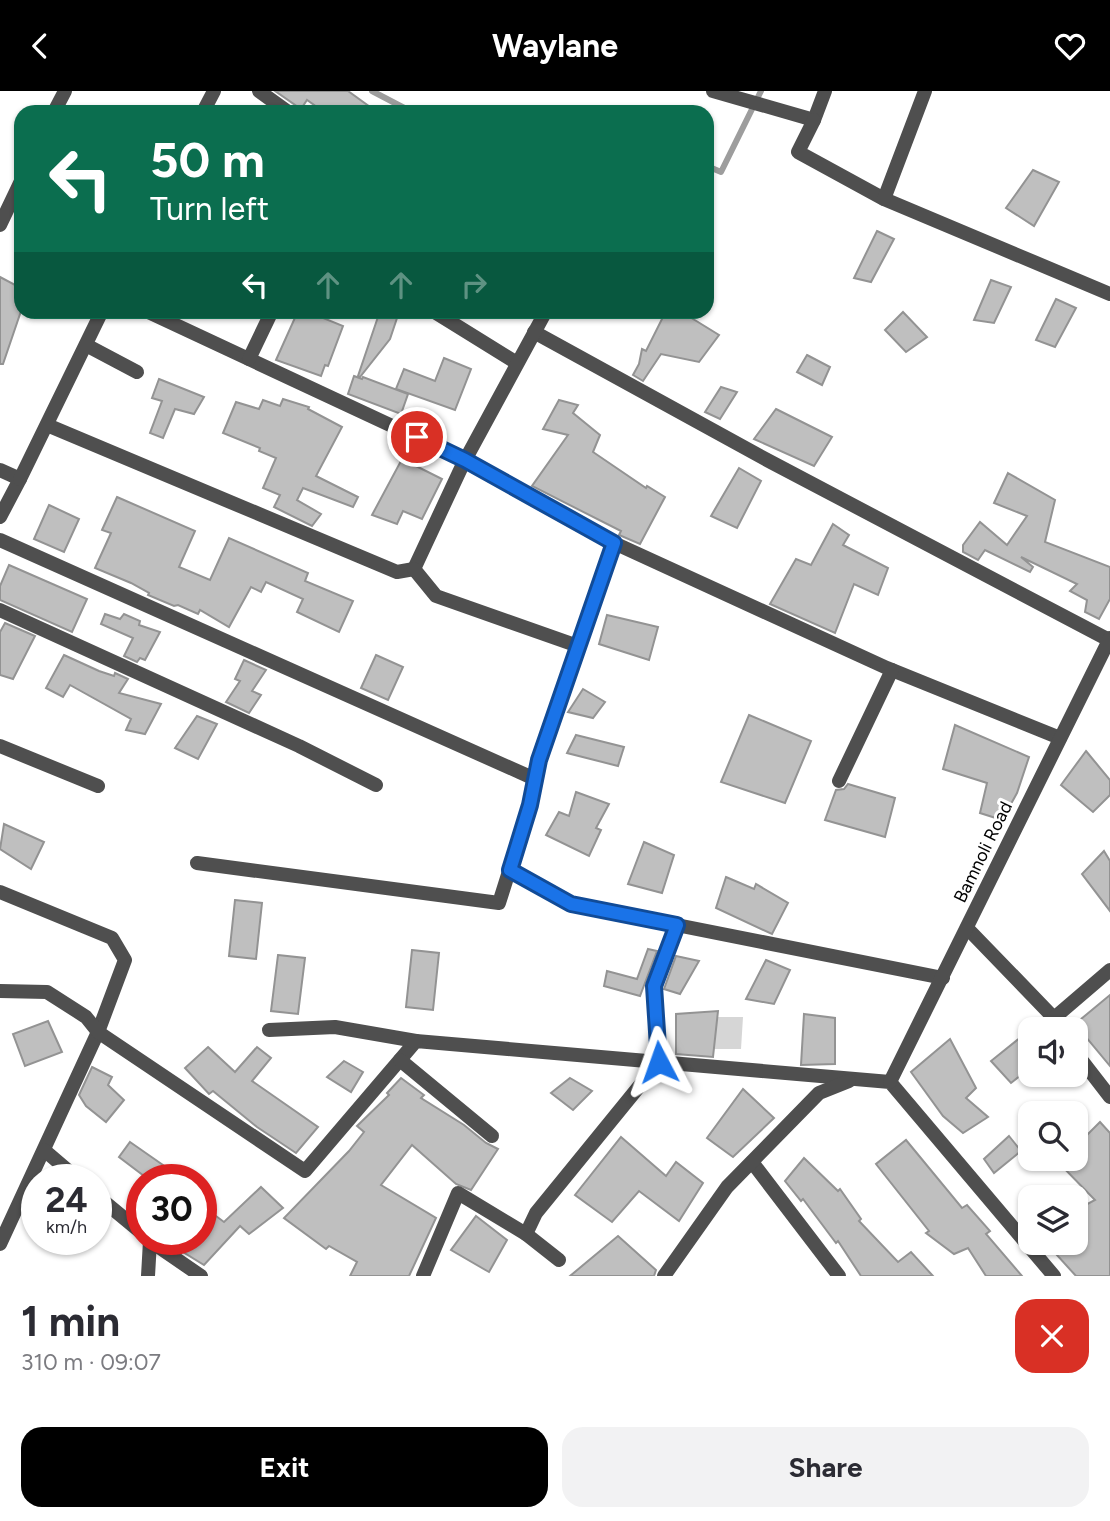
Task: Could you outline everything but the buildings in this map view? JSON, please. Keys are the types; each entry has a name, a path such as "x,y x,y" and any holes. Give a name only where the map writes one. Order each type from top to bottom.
{"street":[{"path":"259,91 278,105"},
{"path":"713,91 814,120"},
{"path":"825,91 798,152 884,199 1110,294"},
{"path":"884,199 925,91"},
{"path":"0,225 14,196"},
{"path":"0,517 99,319"},
{"path":"163,319 465,460 614,543 892,670 1060,738"},
{"path":"249,359 268,319"},
{"path":"446,319 517,363"},
{"path":"414,569 465,460 541,319"},
{"path":"534,332 769,461 1110,639"},
{"path":"86,345 137,372"},
{"path":"47,425 397,572 414,569"},
{"path":"0,470 20,479"},
{"path":"0,540 535,779"},
{"path":"197,863 499,904 539,760 614,543"},
{"path":"414,569 436,596 578,646"},
{"path":"0,610 286,740 376,785"},
{"name":"Bamnoli Road","path":"890,1082 1110,639"},
{"path":"839,781 892,670"},
{"path":"0,746 98,786"},
{"path":"510,870 571,904 943,978"},
{"path":"0,892 113,938 125,960 98,1032 0,1244"},
{"path":"526,1234 536,1213 659,1062 654,986 677,925"},
{"path":"967,928 1050,1017"},
{"path":"1063,1017 1110,970"},
{"path":"0,991 47,992 86,1017 98,1032 305,1171 416,1041"},
{"path":"269,1030 335,1027 416,1041 890,1082 1054,1276"},
{"path":"400,1060 492,1136"},
{"path":"1088,1069 1110,1097"},
{"path":"664,1276 727,1187 819,1093 853,1079"},
{"path":"44,1150 60,1164"},
{"path":"752,1161 839,1276"},
{"path":"423,1276 458,1193 526,1234 559,1261"},
{"path":"112,1208 126,1220"},
{"path":"147,1255 148,1276"},
{"path":"171,1255 201,1276"}],"shaded area":[{"path":"717,1017 743,1017 741,1049 714,1049"}],"waterway":[{"path":"372,91 399,105"},
{"path":"714,169 721,172 761,91"}],"route":[{"path":"417,437 465,460 614,543 539,760 530,805 510,870 571,904 677,925 654,986 659,1062"}]}
